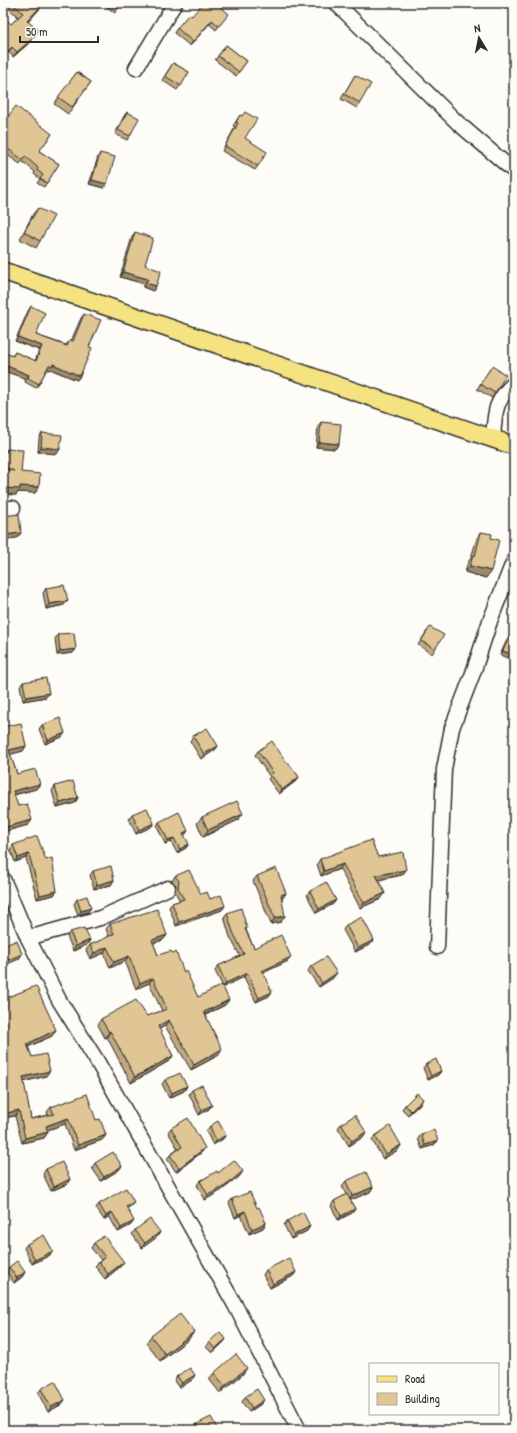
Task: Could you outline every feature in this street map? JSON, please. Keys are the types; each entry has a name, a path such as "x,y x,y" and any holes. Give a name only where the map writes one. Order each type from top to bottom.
{"main road":[{"path":"3,271 514,446"}],"street":[{"path":"136,68 175,3"},
{"path":"336,3 458,123 514,170"},
{"path":"493,439 495,416 499,399 514,383"},
{"path":"437,947 445,762 452,728 473,673 490,621 514,560"},
{"path":"3,879 28,938 59,1000 97,1061 235,1305 299,1430"},
{"path":"28,938 100,918 168,888"}],"building":[{"path":"12,3 44,3 27,21 39,30 33,38 17,52 12,47 3,57 3,16 11,24 23,13"},
{"path":"111,3 122,3 118,8"},
{"path":"203,3 216,3 229,14 219,26 212,20 193,42 177,28 189,14 192,16"},
{"path":"226,45 247,61 239,72 218,56"},
{"path":"173,63 189,72 181,86 165,76"},
{"path":"77,72 91,82 72,107 58,97"},
{"path":"355,75 371,84 360,103 344,94"},
{"path":"16,106 52,134 39,151 59,164 47,183 40,179 43,175 25,156 23,160 3,145 3,123"},
{"path":"127,112 139,118 130,136 118,130"},
{"path":"245,112 257,119 245,138 267,152 258,166 225,146 238,123 236,122 240,115 242,116"},
{"path":"100,153 115,157 107,184 92,180"},
{"path":"38,208 54,216 40,241 24,232"},
{"path":"135,232 153,238 145,265 161,271 156,286 146,283 148,279 123,272"},
{"path":"31,306 45,313 36,335 67,346 70,340 73,341 84,314 101,320 89,347 92,348 80,376 53,364 52,366 49,365 39,384 28,378 29,375 7,366 3,377 3,352 13,356 15,352 36,361 42,346 18,337"},
{"path":"492,366 506,375 495,393 480,384"},
{"path":"321,422 341,424 339,444 319,442"},
{"path":"42,433 62,435 60,449 41,447"},
{"path":"7,449 23,450 21,472 40,474 39,487 20,486 20,489 3,488 3,469 14,471 3,466 3,451 7,452"},
{"path":"19,514 21,533 3,535 3,516"},
{"path":"481,532 492,534 491,538 499,540 491,571 470,566 473,555 475,556"},
{"path":"64,585 68,601 49,604 46,588"},
{"path":"430,627 444,635 435,649 421,641"},
{"path":"74,633 76,649 60,651 58,634"},
{"path":"509,637 514,639 514,655 503,651"},
{"path":"46,678 49,693 26,697 23,682"},
{"path":"60,718 65,733 48,740 42,725"},
{"path":"21,723 26,746 9,750 17,774 35,769 40,784 13,791 18,806 27,804 32,820 6,827 3,816 3,727"},
{"path":"207,728 218,746 204,754 193,736"},
{"path":"272,741 287,763 288,762 299,777 282,790 271,775 273,773 258,751"},
{"path":"73,781 78,798 60,803 55,786"},
{"path":"237,801 243,814 208,830 202,817"},
{"path":"147,808 154,823 139,830 132,814"},
{"path":"179,812 188,831 183,833 189,844 180,849 174,838 168,840 159,822"},
{"path":"37,836 46,860 52,858 57,891 40,895 29,854 18,858 13,845"},
{"path":"371,840 378,857 403,852 406,870 376,875 385,893 364,903 343,864 324,871 320,859"},
{"path":"111,866 114,880 97,885 93,871"},
{"path":"276,868 286,893 281,895 285,916 275,918 257,876"},
{"path":"189,870 201,894 207,892 210,899 221,895 225,906 179,922 172,903 184,899 178,888 179,881 175,876"},
{"path":"326,882 336,900 319,909 310,891"},
{"path":"87,896 91,908 81,911 77,899"},
{"path":"241,908 247,928 245,929 254,948 281,935 291,957 262,971 272,992 259,998 247,973 226,983 218,966 244,954 233,932 227,913"},
{"path":"157,909 167,935 152,940 158,955 171,951 172,953 176,952 184,972 186,971 198,997 222,985 229,1000 204,1012 222,1049 194,1065 169,1020 158,1026 173,1056 135,1077 110,1031 109,1032 101,1019 136,1000 147,1016 167,1009 153,978 140,983 129,956 114,962 107,947 94,953 90,945 114,934 110,924"},
{"path":"362,917 374,940 358,948 346,925"},
{"path":"84,928 90,940 76,946 70,932"},
{"path":"17,940 22,954 3,962 3,946"},
{"path":"326,957 337,973 322,983 311,966"},
{"path":"36,986 56,1030 27,1044 32,1057 46,1054 50,1071 23,1077 31,1119 54,1114 51,1107 87,1094 96,1120 100,1119 106,1135 78,1145 68,1118 46,1126 48,1132 25,1138 19,1110 3,1114 3,999"},
{"path":"436,1059 441,1071 431,1076 426,1064"},
{"path":"180,1073 187,1086 172,1093 165,1080"},
{"path":"202,1085 212,1105 202,1110 192,1090"},
{"path":"417,1093 423,1099 411,1111 405,1105"},
{"path":"355,1115 366,1132 352,1141 341,1124"},
{"path":"188,1118 205,1148 179,1168 170,1155 182,1147 171,1128"},
{"path":"218,1121 226,1135 216,1141 210,1126"},
{"path":"390,1126 401,1145 386,1154 375,1136"},
{"path":"434,1130 438,1141 425,1145 421,1134"},
{"path":"113,1152 122,1166 104,1177 95,1163"},
{"path":"234,1160 243,1171 225,1186 208,1195 200,1181 217,1171 218,1173"},
{"path":"62,1162 70,1179 54,1187 46,1169"},
{"path":"366,1172 373,1187 352,1196 346,1181"},
{"path":"126,1188 134,1202 126,1206 134,1221 121,1228 112,1212 106,1216 99,1204"},
{"path":"250,1192 266,1223 252,1229 245,1211 238,1214 232,1199"},
{"path":"347,1194 355,1209 341,1216 334,1201"},
{"path":"303,1212 310,1226 294,1235 287,1221"},
{"path":"150,1219 160,1232 145,1243 135,1230"},
{"path":"44,1235 53,1251 35,1260 27,1244"},
{"path":"104,1236 124,1262 108,1274 99,1262 105,1257 94,1243"},
{"path":"289,1258 296,1272 273,1284 266,1270"},
{"path":"17,1261 25,1272 17,1278 9,1267"},
{"path":"180,1314 194,1332 165,1354 151,1336"},
{"path":"220,1332 226,1339 215,1349 209,1342"},
{"path":"236,1354 247,1368 225,1386 214,1373"},
{"path":"190,1368 195,1375 182,1383 177,1376"},
{"path":"55,1381 65,1400 51,1407 41,1389"},
{"path":"257,1389 264,1400 252,1408 245,1397"},
{"path":"211,1417 218,1430 200,1430 197,1424"}]}
